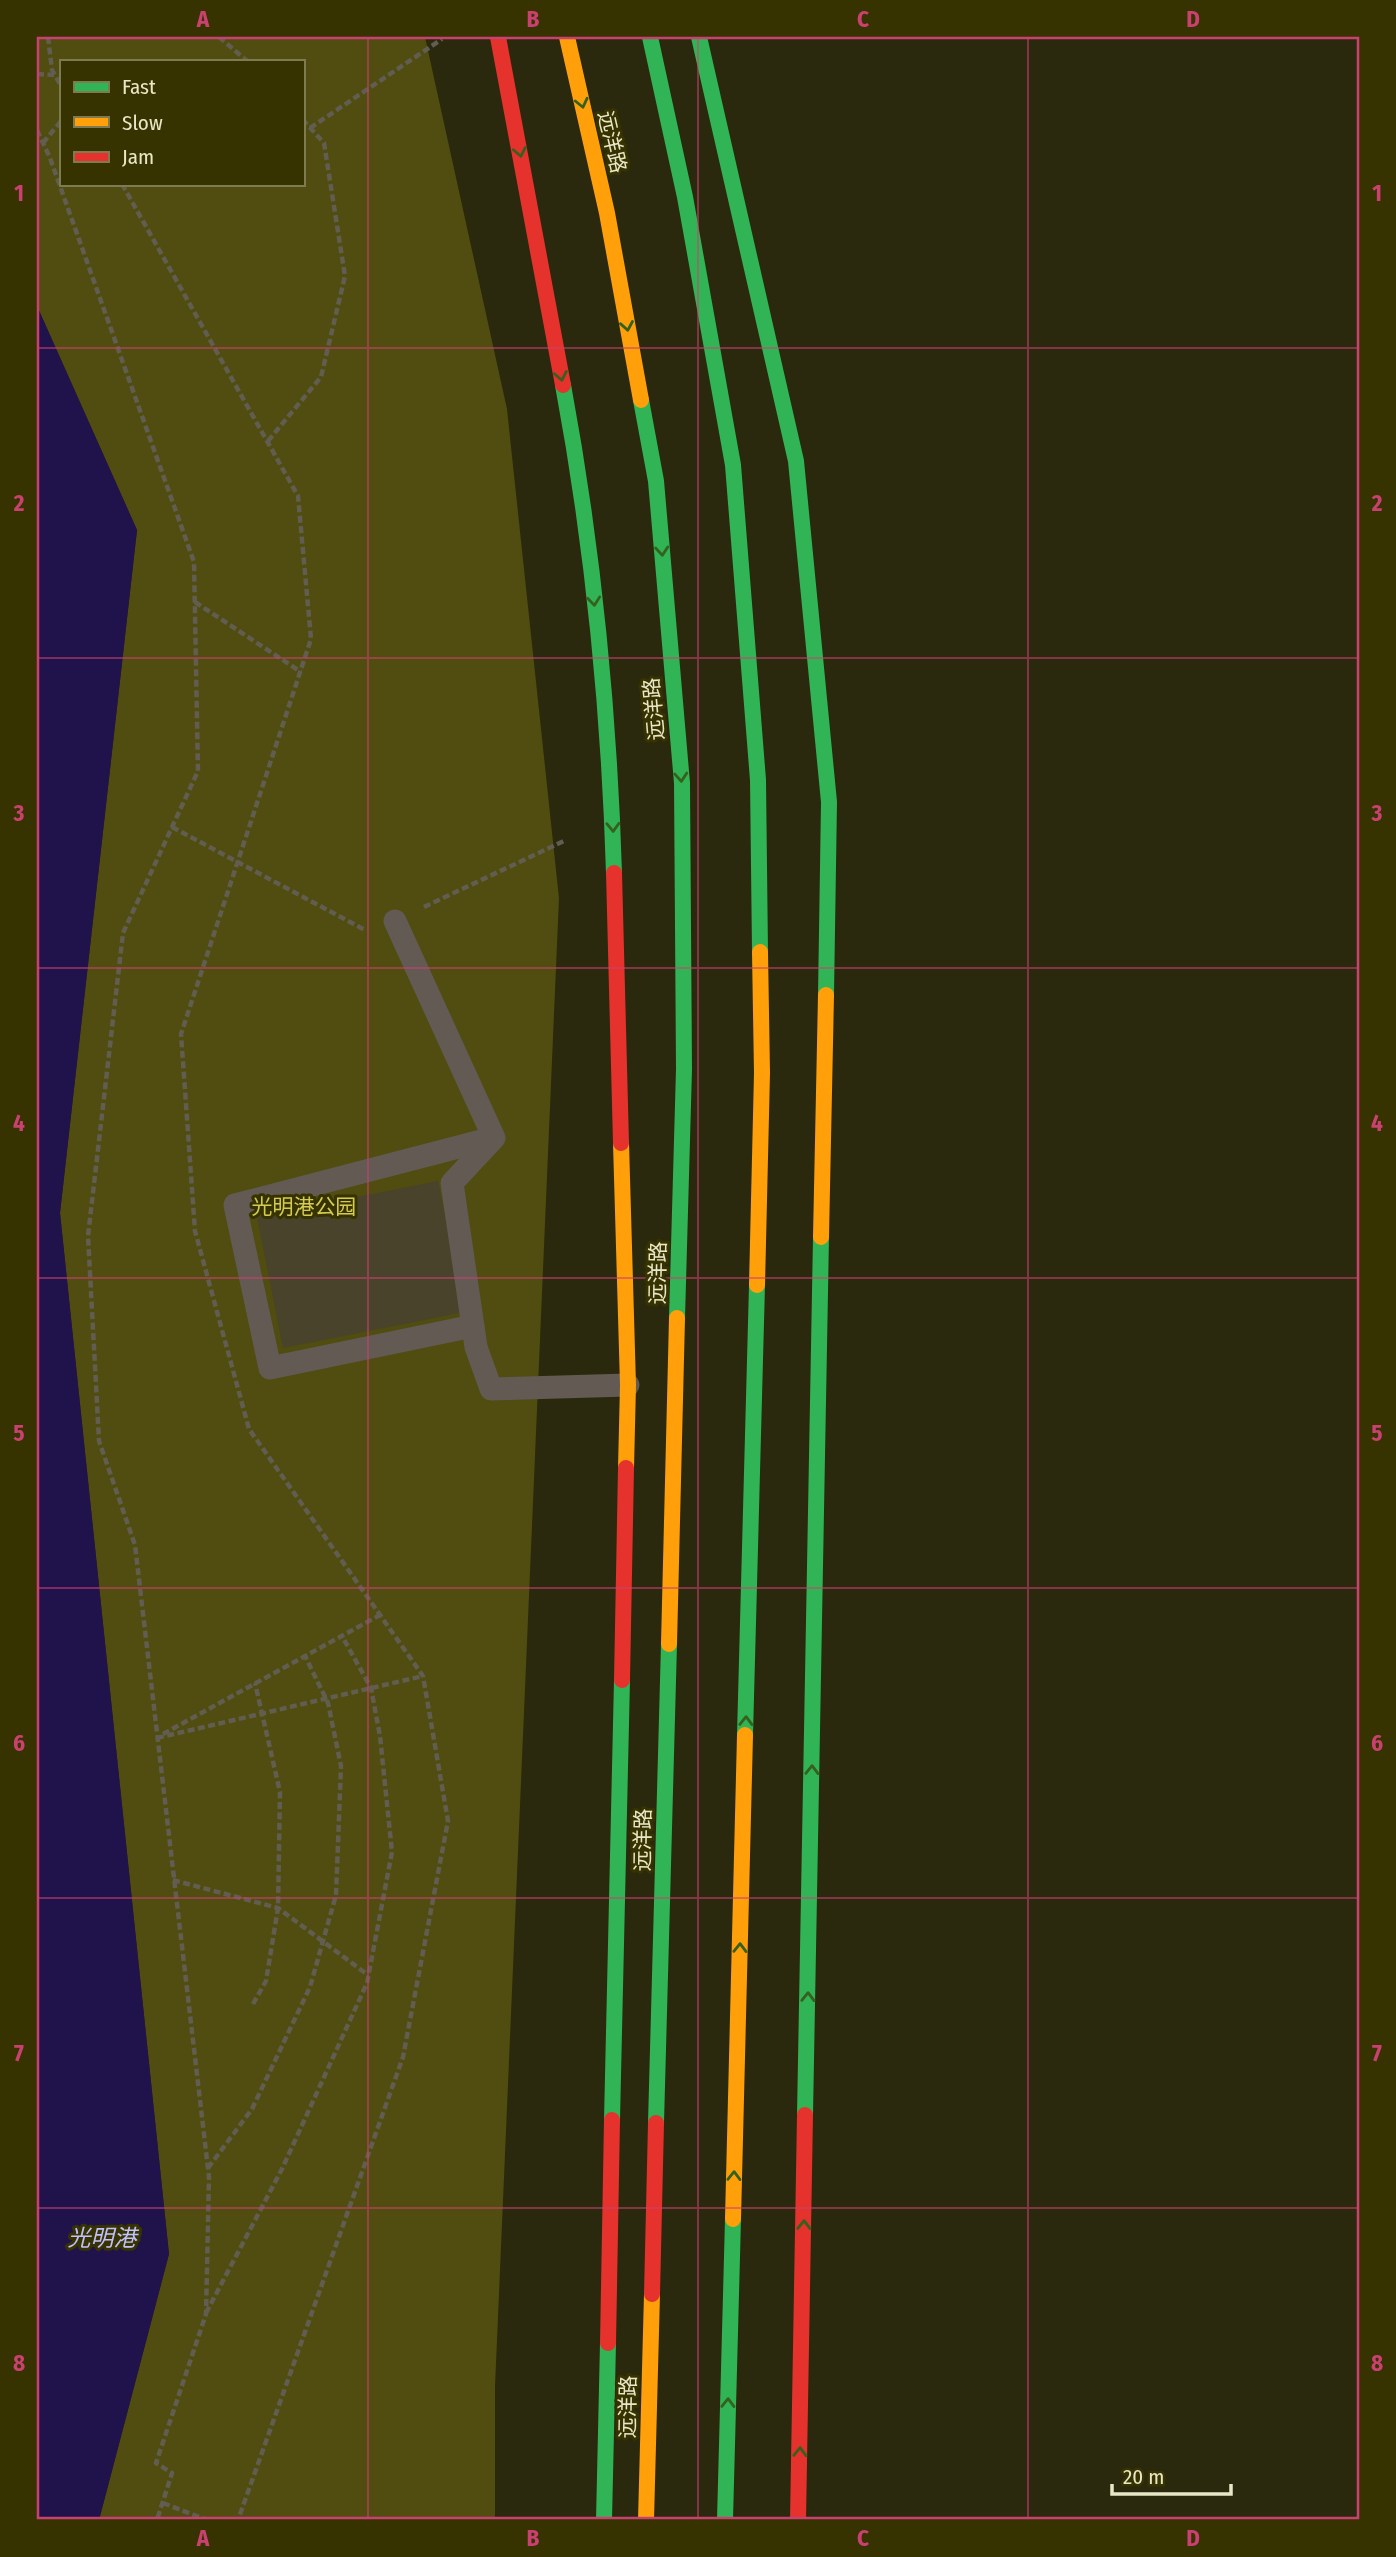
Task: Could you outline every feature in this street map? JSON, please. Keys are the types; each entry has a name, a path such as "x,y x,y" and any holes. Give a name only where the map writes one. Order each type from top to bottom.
{"main road":[{"path":"498,37 584,498 611,772 628,1385 604,2520"},
{"name":"远洋路","path":"567,37 607,213 656,481 682,783 684,1069 646,2520"},
{"path":"650,37 685,197 733,466 758,780 762,1073 725,2520"},
{"path":"699,37 796,461 829,802 798,2520"}],"lane":[{"path":"394,921 494,1138"},
{"path":"473,1326 270,1368 235,1205 494,1138"},
{"path":"494,1138 452,1183 476,1347 491,1389 628,1385"}],"path":[{"path":"48,37 55,75 60,84"},
{"path":"219,37 246,60"},
{"path":"310,128 442,39"},
{"path":"37,74 55,75"},
{"path":"268,441 321,377 345,276 324,143 304,121"},
{"path":"43,143 60,122"},
{"path":"37,130 194,562 198,771 123,933 88,1236 99,1441 135,1545 208,2168 205,2314"},
{"path":"195,602 301,672"},
{"path":"172,827 370,932 566,841"},
{"path":"156,1738 380,1615"},
{"path":"157,2520 172,2473 156,2463 205,2314 282,2168 368,1976 392,1852 380,1737 371,1688 342,1636"},
{"path":"208,2168 252,2109 310,1987 337,1895 341,1766 326,1698 305,1656"},
{"path":"156,1738 423,1676"},
{"path":"253,2004 266,1981 278,1908 280,1792 255,1684"},
{"path":"173,1880 278,1908 368,1976"},
{"path":"163,2502 207,2520"}],"green space":[{"name":"光明港公园","path":"37,37 425,37 507,409 559,898 495,2387 495,2520 99,2520 169,2254 60,1213 137,530 37,306"}],"water":[{"name":"光明港","path":"37,306 137,530 60,1213 169,2254 99,2520 37,2520"}],"building":[{"path":"438,1181 464,1312 283,1348 257,1217"}],"traffic: fast":[{"path":"650,37 685,197 733,465 758,780 760,952"},
{"path":"699,37 796,461 829,802 826,995"},
{"path":"563,385 583,506 598,628 614,873"},
{"path":"641,400 656,481 682,783 684,1069 677,1318"},
{"path":"805,2115 821,1237"},
{"path":"745,1735 757,1285"},
{"path":"656,2123 669,1644"},
{"path":"612,2120 622,1680"},
{"path":"725,2520 733,2219"},
{"path":"604,2520 608,2343"}],"traffic: slow":[{"path":"567,37 607,213 641,400"},
{"path":"757,1285 762,1073 760,952"},
{"path":"821,1237 826,995"},
{"path":"621,1143 628,1385 626,1468"},
{"path":"669,1644 677,1318"},
{"path":"733,2219 745,1735"},
{"path":"646,2520 652,2294"}],"traffic: jam":[{"path":"498,37 563,385"},
{"path":"614,873 621,1143"},
{"path":"622,1680 626,1468"},
{"path":"798,2520 805,2115"},
{"path":"608,2343 612,2120"},
{"path":"652,2294 656,2123"}]}
